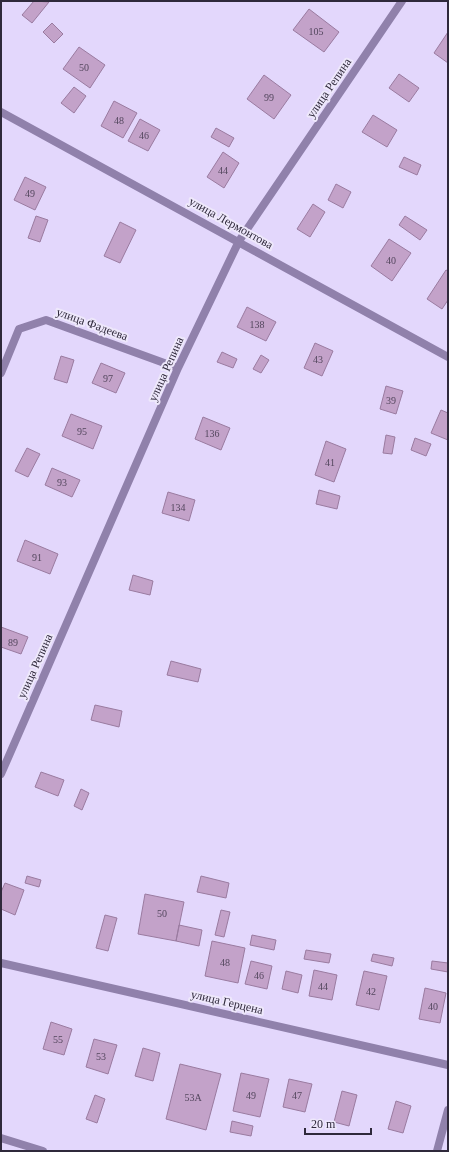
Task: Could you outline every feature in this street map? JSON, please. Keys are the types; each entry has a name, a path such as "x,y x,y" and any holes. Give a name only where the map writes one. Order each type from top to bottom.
{"street":[{"name":"улица Репина","path":"1,774 178,368 239,241 402,1"},
{"name":"улица Лермонтова","path":"1,112 239,241 448,357"},
{"name":"улица Фадеева","path":"1,373 20,329 46,320 178,368"},
{"name":"улица Герцена","path":"1,963 448,1065"},
{"path":"437,1151 448,1110"},
{"path":"1,1138 43,1151"}],"building":[{"path":"34,1 49,2 32,23 22,15"},
{"path":"309,9 339,32 324,52 293,30"},
{"path":"52,23 63,34 54,43 43,32"},
{"path":"448,32 448,63 434,53"},
{"path":"79,47 105,65 90,88 63,69"},
{"path":"399,74 419,88 409,102 389,88"},
{"path":"264,75 291,95 274,119 247,99"},
{"path":"74,87 86,96 74,113 61,103"},
{"path":"114,101 137,113 123,138 101,126"},
{"path":"373,115 397,130 387,147 362,132"},
{"path":"140,119 160,130 148,151 128,141"},
{"path":"216,128 234,138 229,147 211,137"},
{"path":"223,152 239,163 224,188 207,177"},
{"path":"404,157 421,165 417,175 399,167"},
{"path":"25,177 46,187 35,210 14,200"},
{"path":"336,184 351,192 343,208 328,200"},
{"path":"313,204 325,212 310,237 297,229"},
{"path":"36,216 48,220 40,242 28,238"},
{"path":"405,216 427,230 420,240 399,225"},
{"path":"120,222 136,230 120,263 104,256"},
{"path":"389,239 411,253 392,281 371,266"},
{"path":"446,270 448,271 448,300 442,309 427,299"},
{"path":"247,307 276,322 266,341 237,327"},
{"path":"315,343 333,351 322,376 304,368"},
{"path":"222,352 237,359 233,368 217,362"},
{"path":"261,355 269,360 261,373 253,369"},
{"path":"61,356 74,360 67,383 54,379"},
{"path":"101,363 125,373 116,393 92,383"},
{"path":"386,386 403,391 396,414 380,409"},
{"path":"441,410 448,413 448,440 431,433"},
{"path":"71,414 102,426 93,449 62,436"},
{"path":"203,417 230,428 221,450 195,439"},
{"path":"386,435 395,437 392,454 383,453"},
{"path":"415,438 431,444 426,456 411,450"},
{"path":"326,441 346,449 334,482 315,475"},
{"path":"27,448 40,454 28,477 15,471"},
{"path":"52,468 80,480 72,497 45,485"},
{"path":"319,490 340,496 337,509 316,504"},
{"path":"168,492 195,500 189,521 162,513"},
{"path":"25,540 58,554 50,574 17,561"},
{"path":"133,575 153,581 150,595 129,590"},
{"path":"1,627 28,637 21,654 1,647"},
{"path":"171,661 201,669 198,682 167,675"},
{"path":"95,705 122,711 119,727 91,720"},
{"path":"41,772 64,780 58,796 35,787"},
{"path":"81,789 89,793 82,810 74,806"},
{"path":"27,876 41,880 39,887 25,883"},
{"path":"201,876 229,883 226,898 197,892"},
{"path":"5,883 24,890 15,915 1,909 1,892"},
{"path":"145,894 184,902 176,941 138,934"},
{"path":"221,910 230,912 224,937 215,935"},
{"path":"105,915 117,918 108,951 96,948"},
{"path":"179,925 202,930 199,946 176,941"},
{"path":"252,935 276,940 274,950 250,945"},
{"path":"212,941 245,948 238,983 205,976"},
{"path":"306,950 331,954 329,963 304,959"},
{"path":"373,954 394,958 392,966 371,961"},
{"path":"251,961 272,966 267,989 245,984"},
{"path":"432,961 448,963 448,972 431,969"},
{"path":"314,970 337,975 332,1000 309,996"},
{"path":"286,971 302,975 298,993 282,989"},
{"path":"364,971 387,976 379,1010 356,1005"},
{"path":"425,988 446,993 440,1023 419,1019"},
{"path":"51,1022 72,1029 64,1055 43,1049"},
{"path":"94,1039 117,1045 108,1074 86,1067"},
{"path":"143,1048 160,1053 153,1081 135,1076"},
{"path":"180,1064 221,1074 206,1130 166,1119"},
{"path":"241,1073 269,1079 260,1117 233,1111"},
{"path":"289,1079 312,1084 305,1112 283,1107"},
{"path":"342,1091 357,1095 349,1126 334,1122"},
{"path":"95,1095 105,1099 97,1123 86,1119"},
{"path":"396,1101 411,1106 403,1133 388,1129"},
{"path":"232,1121 253,1126 251,1136 230,1132"}]}
